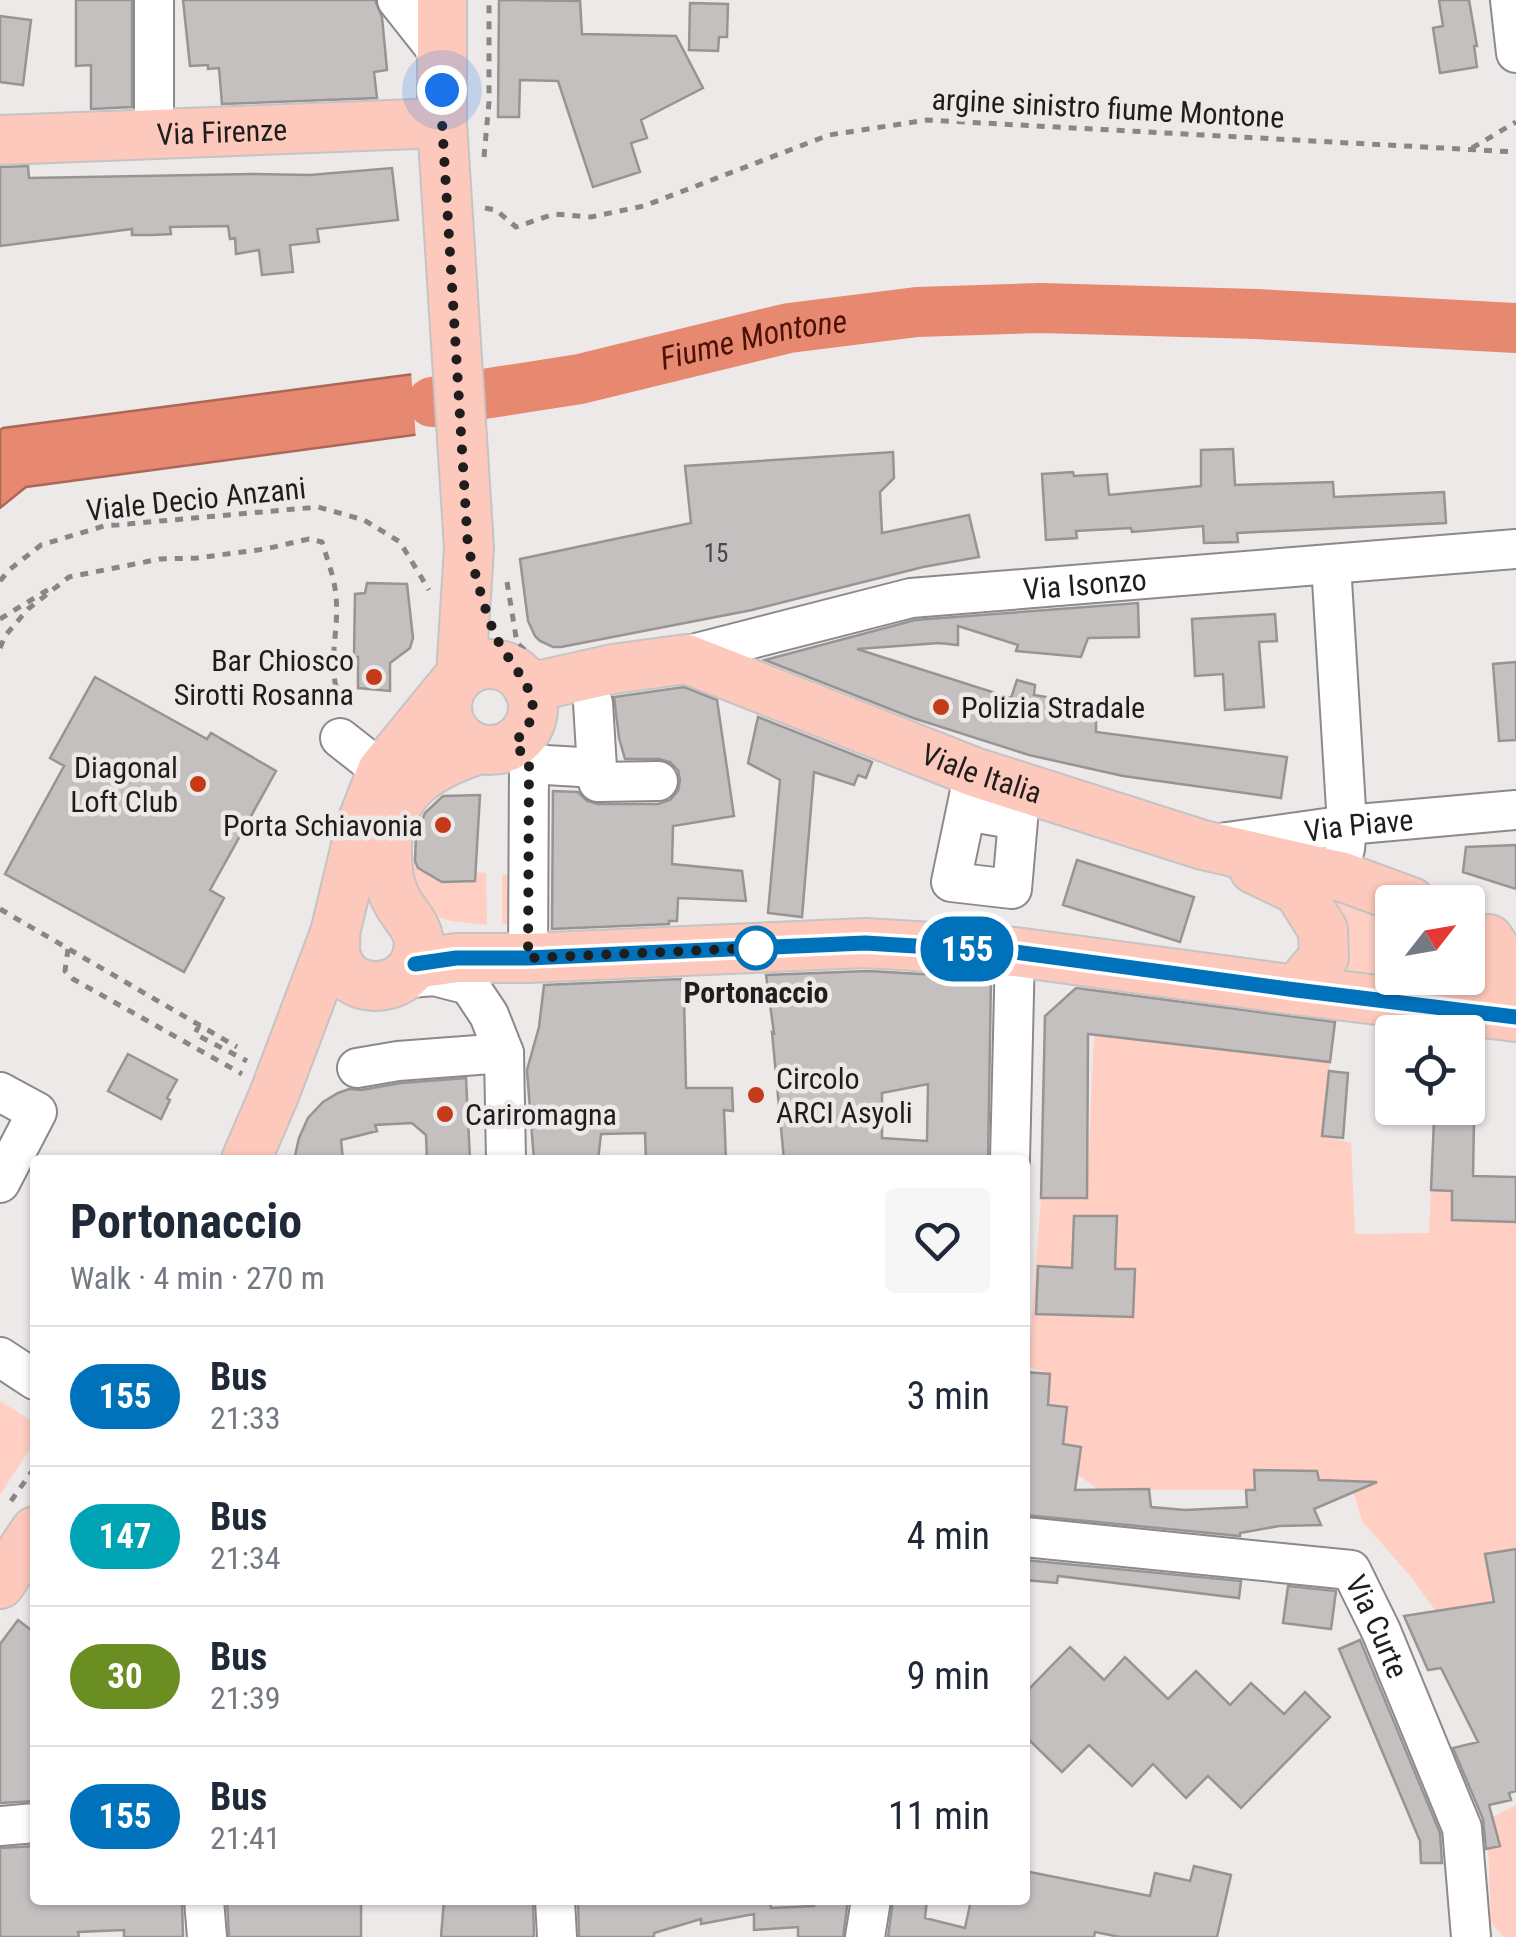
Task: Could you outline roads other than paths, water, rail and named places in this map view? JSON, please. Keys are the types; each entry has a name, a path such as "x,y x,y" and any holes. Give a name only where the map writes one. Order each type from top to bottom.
{"main road":[{"path":"442,0 442,122 468,536 457,680 448,704 451,723 462,739 508,752"},
{"name":"Via Firenze","path":"0,140 442,122"},
{"path":"468,536 487,614 498,640 548,687"},
{"name":"Viale Italia","path":"548,687 613,669 687,659 970,791 1343,876 1375,888"},
{"path":"392,975 342,970 336,957 336,933 361,825 382,771 469,669 490,664 510,668 548,687"},
{"path":"392,975 420,945 416,926 396,900 387,872 386,834 392,812 404,794 447,759 508,752 530,722 533,705 548,687"},
{"path":"1203,845 1298,890 1323,930 1324,958 1296,990"},
{"path":"247,1155 264,1070 336,933"},
{"path":"1464,1010 1494,987 1501,972 1498,951 1491,940"},
{"path":"264,1070 323,1006 392,975 456,958 865,943 1015,952 1516,1017"},
{"path":"0,1584 21,1519"}],"street":[{"path":"154,0 154,134"},
{"path":"397,0 442,57"},
{"path":"1510,0 1516,53"},
{"name":"Via Isonzo","path":"663,661 911,598 1516,548"},
{"path":"1331,564 1348,825 1343,876"},
{"path":"548,687 597,768 598,782 658,781"},
{"path":"344,725 382,771"},
{"path":"528,958 508,752 597,768"},
{"name":"Via Piave","path":"1203,845 1348,825 1516,810"},
{"path":"1010,1155 1015,952"},
{"path":"392,975 434,976 469,985 489,1015 505,1155"},
{"path":"358,1068 494,1054"},
{"path":"488,1155 494,1054"},
{"path":"264,1070 275,1155"},
{"path":"0,1092 37,1112 0,1183"},
{"path":"0,1357 30,1377"},
{"name":"Via Curte","path":"1030,1538 1350,1570 1381,1631 1462,1828 1471,1937"},
{"path":"0,1826 30,1823"},
{"path":"204,1905 207,1937"},
{"path":"555,1905 556,1937"},
{"path":"865,1937 870,1905"}],"waterway":[{"name":"Fiume Montone","path":"432,402 580,379 789,328 917,312 1041,308 1256,314 1516,328"}],"place":[{"name":"Bar Chiosco Sirotti Rosanna","path":"374,677"},
{"name":"Polizia Stradale","path":"941,707"},
{"name":"Diagonal Loft Club","path":"198,784"},
{"name":"Porta Schiavonia","path":"443,825"},
{"name":"Portonaccio","path":"756,948"},
{"name":"Circolo ARCI Asyoli","path":"756,1095"},
{"name":"Cariromagna","path":"445,1114"}]}
